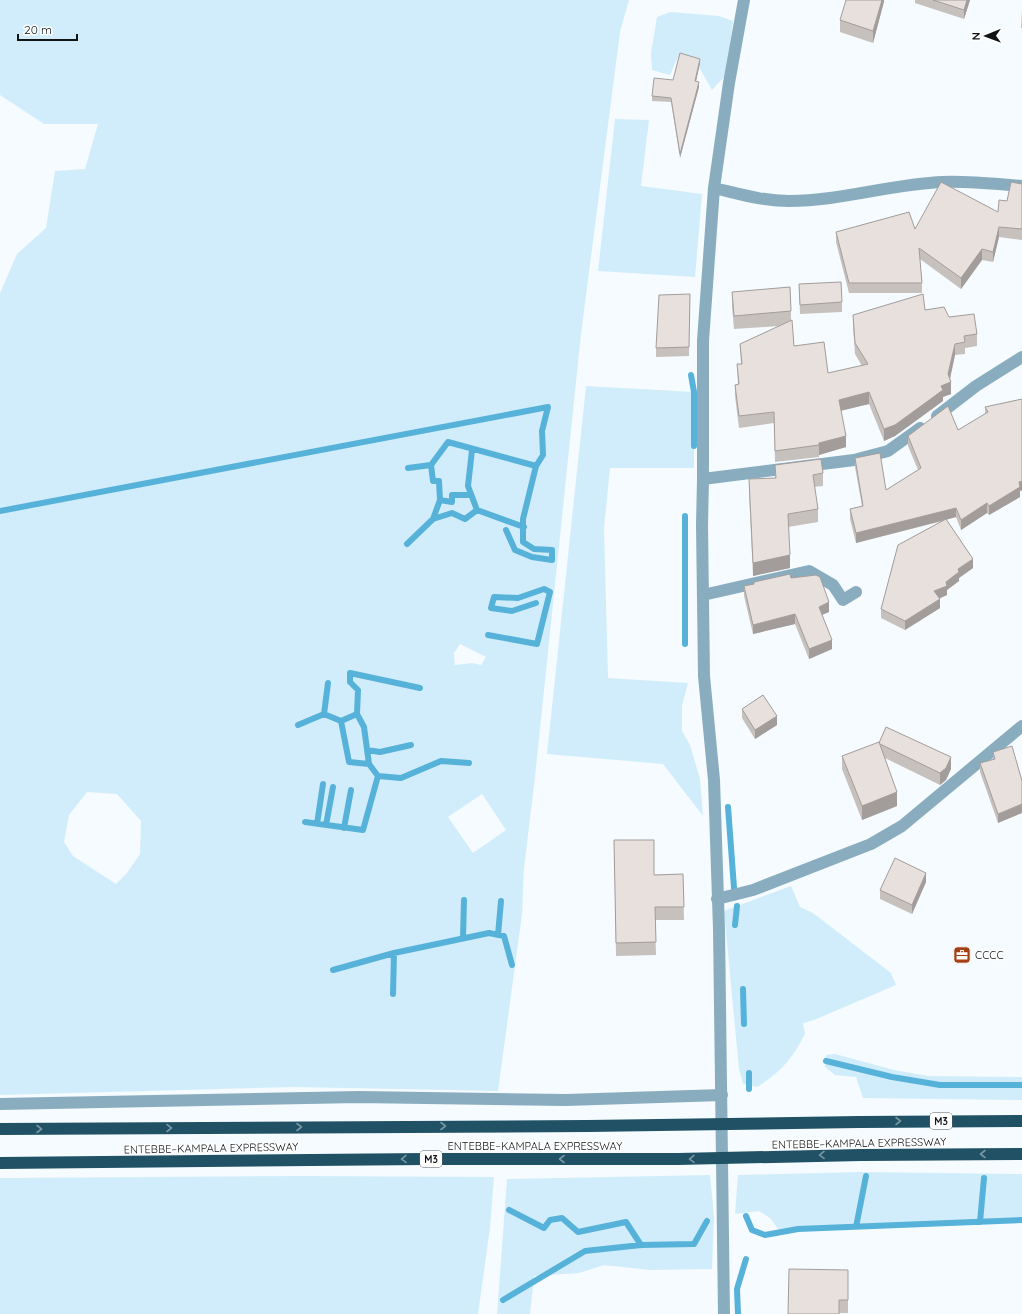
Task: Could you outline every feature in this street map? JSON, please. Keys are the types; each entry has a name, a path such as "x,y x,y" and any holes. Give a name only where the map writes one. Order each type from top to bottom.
{"highway":[{"name":"ENTEBBE–KAMPALA EXPRESSWAY","path":"0,1129 588,1126 1022,1121"},
{"name":"ENTEBBE–KAMPALA EXPRESSWAY","path":"0,1163 426,1159 678,1159 861,1154 1022,1154"}],"street":[{"path":"724,1314 722,1095 714,780 704,676 702,525 704,479 703,341 714,188 729,83 744,0"},
{"path":"714,188 758,199 790,201 817,199 877,189 943,182 989,183 1022,186"},
{"path":"704,479 854,460 888,451 976,386 1022,357"},
{"path":"703,595 809,571 833,584 843,600 856,592"},
{"path":"717,899 753,890 871,844 902,826 1022,726"},
{"path":"0,1104 359,1097 566,1100 722,1095"}],"shaded area":[{"path":"0,0 629,0 620,32 581,334 535,777 524,868 522,914 498,1091 293,1087 0,1095 0,293 17,254 46,228 55,171 85,169 98,124 44,124 0,95","holes":["460,644 486,657 481,665 472,663 455,665 454,653","87,792 117,794 141,821 140,854 127,873 116,884 73,856 64,842 69,815","482,794 506,830 473,853 448,817"]},
{"path":"670,12 719,16 733,21 726,75 712,90 696,62 677,59 670,75 652,70 651,53 657,17"},
{"path":"615,119 649,120 641,186 702,194 695,277 598,271"},
{"path":"586,386 694,392 694,468 610,468 604,528 608,678 688,683 682,706 682,731 690,745 700,779 703,816 663,764 547,754"},
{"path":"791,886 800,907 813,913 891,973 896,985 814,1020 803,1023 805,1034 790,1058 773,1076 757,1087 743,1084 739,1069 724,911"},
{"path":"835,1054 894,1070 928,1076 1022,1077 1022,1100 863,1098 856,1077 835,1075 825,1067 826,1055"},
{"path":"860,1172 1022,1174 1022,1220 778,1229 770,1218 759,1211 735,1214 738,1175"},
{"path":"710,1175 714,1216 712,1269 650,1270 604,1265 579,1273 534,1276 530,1314 497,1314 507,1179"},
{"path":"300,1176 494,1177 490,1228 478,1314 0,1314 0,1178"}],"building":[{"path":"846,0 882,0 873,31 840,20"},
{"path":"933,0 967,0 964,10"},
{"path":"680,53 700,59 695,81 699,82 680,154 671,98 652,96 654,78 673,80"},
{"path":"941,182 998,212 999,200 1007,201 1011,182 1022,184 1022,229 999,227 993,252 982,249 961,278 919,248 922,283 849,283 836,232 909,212 915,229"},
{"path":"841,282 842,302 800,305 799,284"},
{"path":"790,287 791,311 734,316 732,292"},
{"path":"690,294 689,347 656,348 659,295"},
{"path":"923,294 925,310 944,307 949,317 974,314 977,334 964,336 965,342 955,344 948,374 951,382 941,386 943,390 895,425 884,429 869,392 839,400 846,436 819,443 819,445 775,451 774,412 739,416 735,385 739,384 737,364 742,364 740,344 792,320 794,346 824,342 828,373 868,364 855,343 853,315"},
{"path":"1022,399 1022,481 1019,482 1020,487 989,506 987,503 961,520 956,508 856,533 850,509 863,506 855,458 880,453 886,490 921,468 908,436 948,406 958,430 988,412 985,407"},
{"path":"821,459 823,473 813,475 818,509 788,514 790,555 753,563 749,479 776,478 775,465"},
{"path":"946,519 973,559 958,569 959,572 946,582 947,586 934,591 940,599 905,621 881,609 898,545"},
{"path":"790,574 791,578 816,575 820,577 829,602 819,607 832,640 809,649 795,614 753,625 744,586 754,584 754,582"},
{"path":"763,695 777,716 755,730 742,709"},
{"path":"886,727 951,757 946,768 940,773 880,744 879,743"},
{"path":"879,742 897,792 862,806 842,756"},
{"path":"1012,746 1022,781 1022,804 998,814 980,763 995,759 993,752"},
{"path":"614,840 654,840 654,875 683,874 684,907 655,907 656,942 616,943"},
{"path":"895,858 926,873 912,905 880,890"},
{"path":"789,1269 848,1270 848,1300 839,1300 839,1314 788,1314"}],"waterway":[{"path":"691,375 694,392 694,446"},
{"path":"0,511 548,407 542,431 543,455 536,466 523,519 523,542 534,549 552,550 552,560 532,557 515,550 506,530"},
{"path":"408,468 431,465 448,442 536,466"},
{"path":"472,450 468,486 477,510 524,527"},
{"path":"431,465 433,481 439,481 440,500 433,519"},
{"path":"440,500 452,502 452,495 471,495"},
{"path":"407,544 433,519 452,513 465,519 477,510"},
{"path":"685,516 685,644"},
{"path":"488,635 537,644 550,592 544,589 518,598 494,597 491,608 512,611 536,603"},
{"path":"357,714 358,690 350,682 350,673 420,688"},
{"path":"324,714 328,683"},
{"path":"298,725 324,714 341,721 349,762 369,764 378,776 401,778 441,761 469,763"},
{"path":"341,721 357,714 364,727 369,764"},
{"path":"367,750 380,752 411,745"},
{"path":"305,822 363,830 378,776"},
{"path":"317,824 323,784"},
{"path":"326,825 333,787"},
{"path":"344,828 351,790"},
{"path":"728,807 734,888"},
{"path":"463,938 464,900"},
{"path":"498,935 501,901"},
{"path":"735,925 737,906"},
{"path":"333,970 394,953 489,933 504,936 512,965"},
{"path":"393,994 394,953"},
{"path":"743,989 744,1024"},
{"path":"826,1061 892,1077 940,1085 1022,1085"},
{"path":"749,1073 749,1089"},
{"path":"856,1227 866,1176"},
{"path":"980,1222 984,1178"},
{"path":"509,1210 544,1228 550,1220 562,1218 578,1232 626,1222 641,1245"},
{"path":"746,1216 752,1230 765,1235 798,1229 1022,1220"},
{"path":"503,1300 585,1251 641,1245 694,1244 707,1221"},
{"path":"738,1314 737,1289 746,1259"}],"place":[{"name":"CCCC","path":"962,955"}]}
